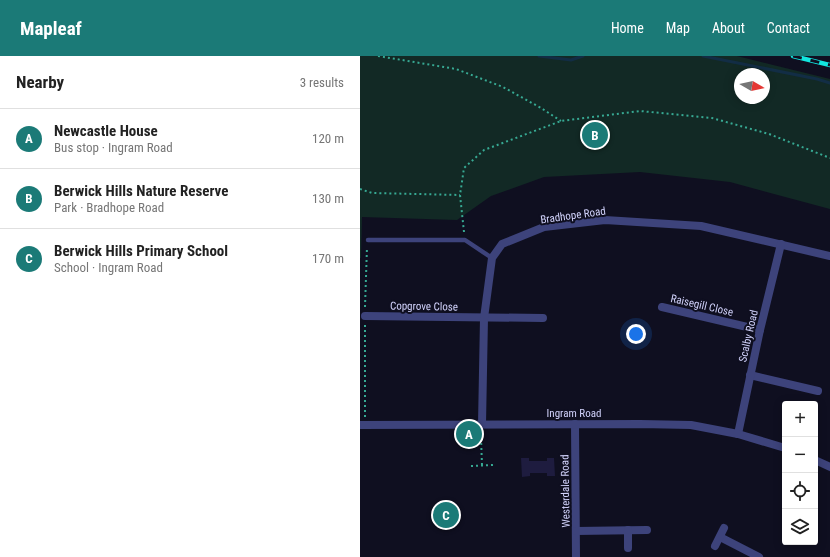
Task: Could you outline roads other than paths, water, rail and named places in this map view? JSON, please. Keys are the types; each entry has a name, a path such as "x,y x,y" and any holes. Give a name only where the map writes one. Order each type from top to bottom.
{"street":[{"name":"Bradhope Road","path":"492,258 502,244 544,228 605,220 701,226 830,256"},
{"name":"Scalby Road","path":"738,434 750,374 781,244"},
{"path":"482,424 484,318 492,258"},
{"name":"Raisegill Close","path":"662,307 760,330"},
{"name":"Copgrove Close","path":"365,316 543,318"},
{"path":"750,374 818,391"},
{"name":"Westerdale Road","path":"575,424 576,557"},
{"name":"Ingram Road","path":"362,425 691,425 738,434 782,447"},
{"path":"818,461 830,467"},
{"path":"715,546 724,528"},
{"path":"628,530 628,548"},
{"path":"576,531 647,530"},
{"path":"720,537 759,557"}],"lane":[{"path":"368,240 465,240 492,258"}],"waterway":[{"path":"539,56 571,60 583,56"},
{"path":"703,56 817,79 830,83"}],"railway":[{"path":"793,56 830,65"}],"place":[{"name":"Berwick Hills Nature Reserve","path":"595,135"},
{"name":"Newcastle House","path":"469,434"},
{"name":"Berwick Hills Primary School","path":"446,515"}]}
